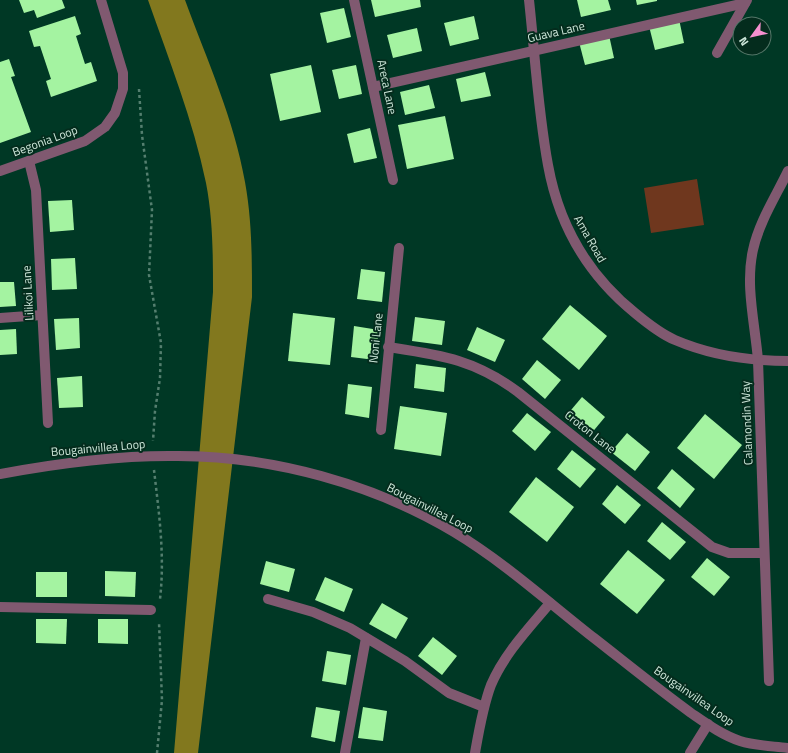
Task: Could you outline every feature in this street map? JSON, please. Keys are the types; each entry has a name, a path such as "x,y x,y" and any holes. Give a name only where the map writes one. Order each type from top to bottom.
{"street":[{"name":"Begonia Loop","path":"0,172 92,137 110,120 118,105 123,90 123,73 101,0"},
{"name":"Areca Lane","path":"354,0 393,180"},
{"name":"Ama Road","path":"529,0 548,166 564,219 589,266 607,288 629,308 649,325 675,340 704,349 758,360 788,361"},
{"name":"Guava Lane","path":"373,87 746,2"},
{"name":"Guava Lane","path":"717,53 746,2"},
{"name":"Lilikoi Lane","path":"29,161 36,190 48,423"},
{"name":"Calamondin Way","path":"769,681 758,360 750,278 753,250 762,224 788,171"},
{"name":"Noni Lane","path":"380,430 399,248"},
{"path":"0,318 42,315"},
{"name":"Croton Lane","path":"388,347 447,357 490,373 518,392 712,547 729,553 764,552"},
{"name":"Bougainvillea Loop","path":"0,474 67,462 181,456 249,461 293,469 349,484 401,506 454,532 500,563 666,695 724,734 741,741 759,745 788,748"},
{"path":"268,599 314,612 350,628 405,661 449,693 484,707"},
{"path":"475,753 484,707 491,685 506,659 550,603"},
{"path":"0,607 151,610"},
{"path":"345,753 366,638"},
{"path":"690,753 708,724"}],"path":[{"path":"139,86 142,135 152,210 149,275 161,343 160,378 153,427 153,445"}],"shaded area":[{"path":"148,0 185,0 219,90 234,135 245,182 252,254 252,297 198,753 174,753 213,292 213,251 208,197 201,160 180,90"},
{"path":"697,179 704,225 651,233 644,188"}],"building":[{"path":"19,0 62,0 65,8 37,18 34,10 24,13"},
{"path":"371,0 420,0 421,7 375,17"},
{"path":"577,0 608,0 611,10 581,17"},
{"path":"636,0 657,0 657,1 637,5"},
{"path":"344,8 351,37 327,43 320,13"},
{"path":"75,16 81,34 76,36 85,64 91,62 97,81 51,97 46,81 51,79 40,46 34,47 29,31"},
{"path":"474,16 479,39 450,46 444,23"},
{"path":"679,19 684,43 655,50 649,26"},
{"path":"417,28 422,51 393,58 387,35"},
{"path":"609,35 614,58 585,65 579,42"},
{"path":"9,59 15,76 11,77 31,132 0,143 0,62"},
{"path":"311,65 321,112 280,121 270,74"},
{"path":"356,65 362,94 339,99 332,70"},
{"path":"485,72 491,96 461,102 456,79"},
{"path":"429,85 435,108 405,115 400,92"},
{"path":"445,116 454,159 407,169 398,125"},
{"path":"370,128 377,158 354,163 347,134"},
{"path":"72,200 74,230 50,232 48,201"},
{"path":"75,258 77,289 52,290 51,259"},
{"path":"361,269 385,272 382,302 357,299"},
{"path":"0,282 14,282 16,306 0,307"},
{"path":"570,305 607,336 579,370 542,339"},
{"path":"293,313 335,318 330,365 288,361"},
{"path":"415,317 445,321 442,345 412,341"},
{"path":"79,318 80,348 56,350 54,319"},
{"path":"354,326 379,330 375,360 351,357"},
{"path":"477,327 505,340 495,362 467,350"},
{"path":"16,329 17,354 0,355 0,330"},
{"path":"537,360 561,380 545,399 522,379"},
{"path":"416,364 446,368 444,392 414,388"},
{"path":"82,376 83,407 59,408 57,378"},
{"path":"348,384 372,387 369,418 345,414"},
{"path":"582,397 605,417 590,435 566,416"},
{"path":"400,406 447,413 441,456 394,449"},
{"path":"527,413 551,432 535,451 512,431"},
{"path":"705,414 742,445 714,479 677,448"},
{"path":"627,433 650,452 635,471 611,452"},
{"path":"572,450 596,469 580,488 557,469"},
{"path":"672,469 695,489 680,508 657,488"},
{"path":"536,477 574,507 547,542 509,512"},
{"path":"617,485 641,505 625,524 602,504"},
{"path":"662,522 686,542 670,560 647,541"},
{"path":"628,550 665,580 637,614 600,584"},
{"path":"707,558 730,577 714,596 691,577"},
{"path":"266,561 295,569 289,592 260,584"},
{"path":"105,571 136,572 135,597 105,596"},
{"path":"36,572 67,572 67,597 36,597"},
{"path":"325,577 353,589 344,612 315,600"},
{"path":"382,603 408,618 396,639 369,624"},
{"path":"36,619 67,619 66,644 36,643"},
{"path":"98,619 128,619 128,644 98,643"},
{"path":"433,637 457,656 442,675 418,656"},
{"path":"327,651 351,655 346,685 322,681"},
{"path":"316,707 340,711 335,742 311,737"},
{"path":"363,707 387,711 383,741 358,738"}]}
